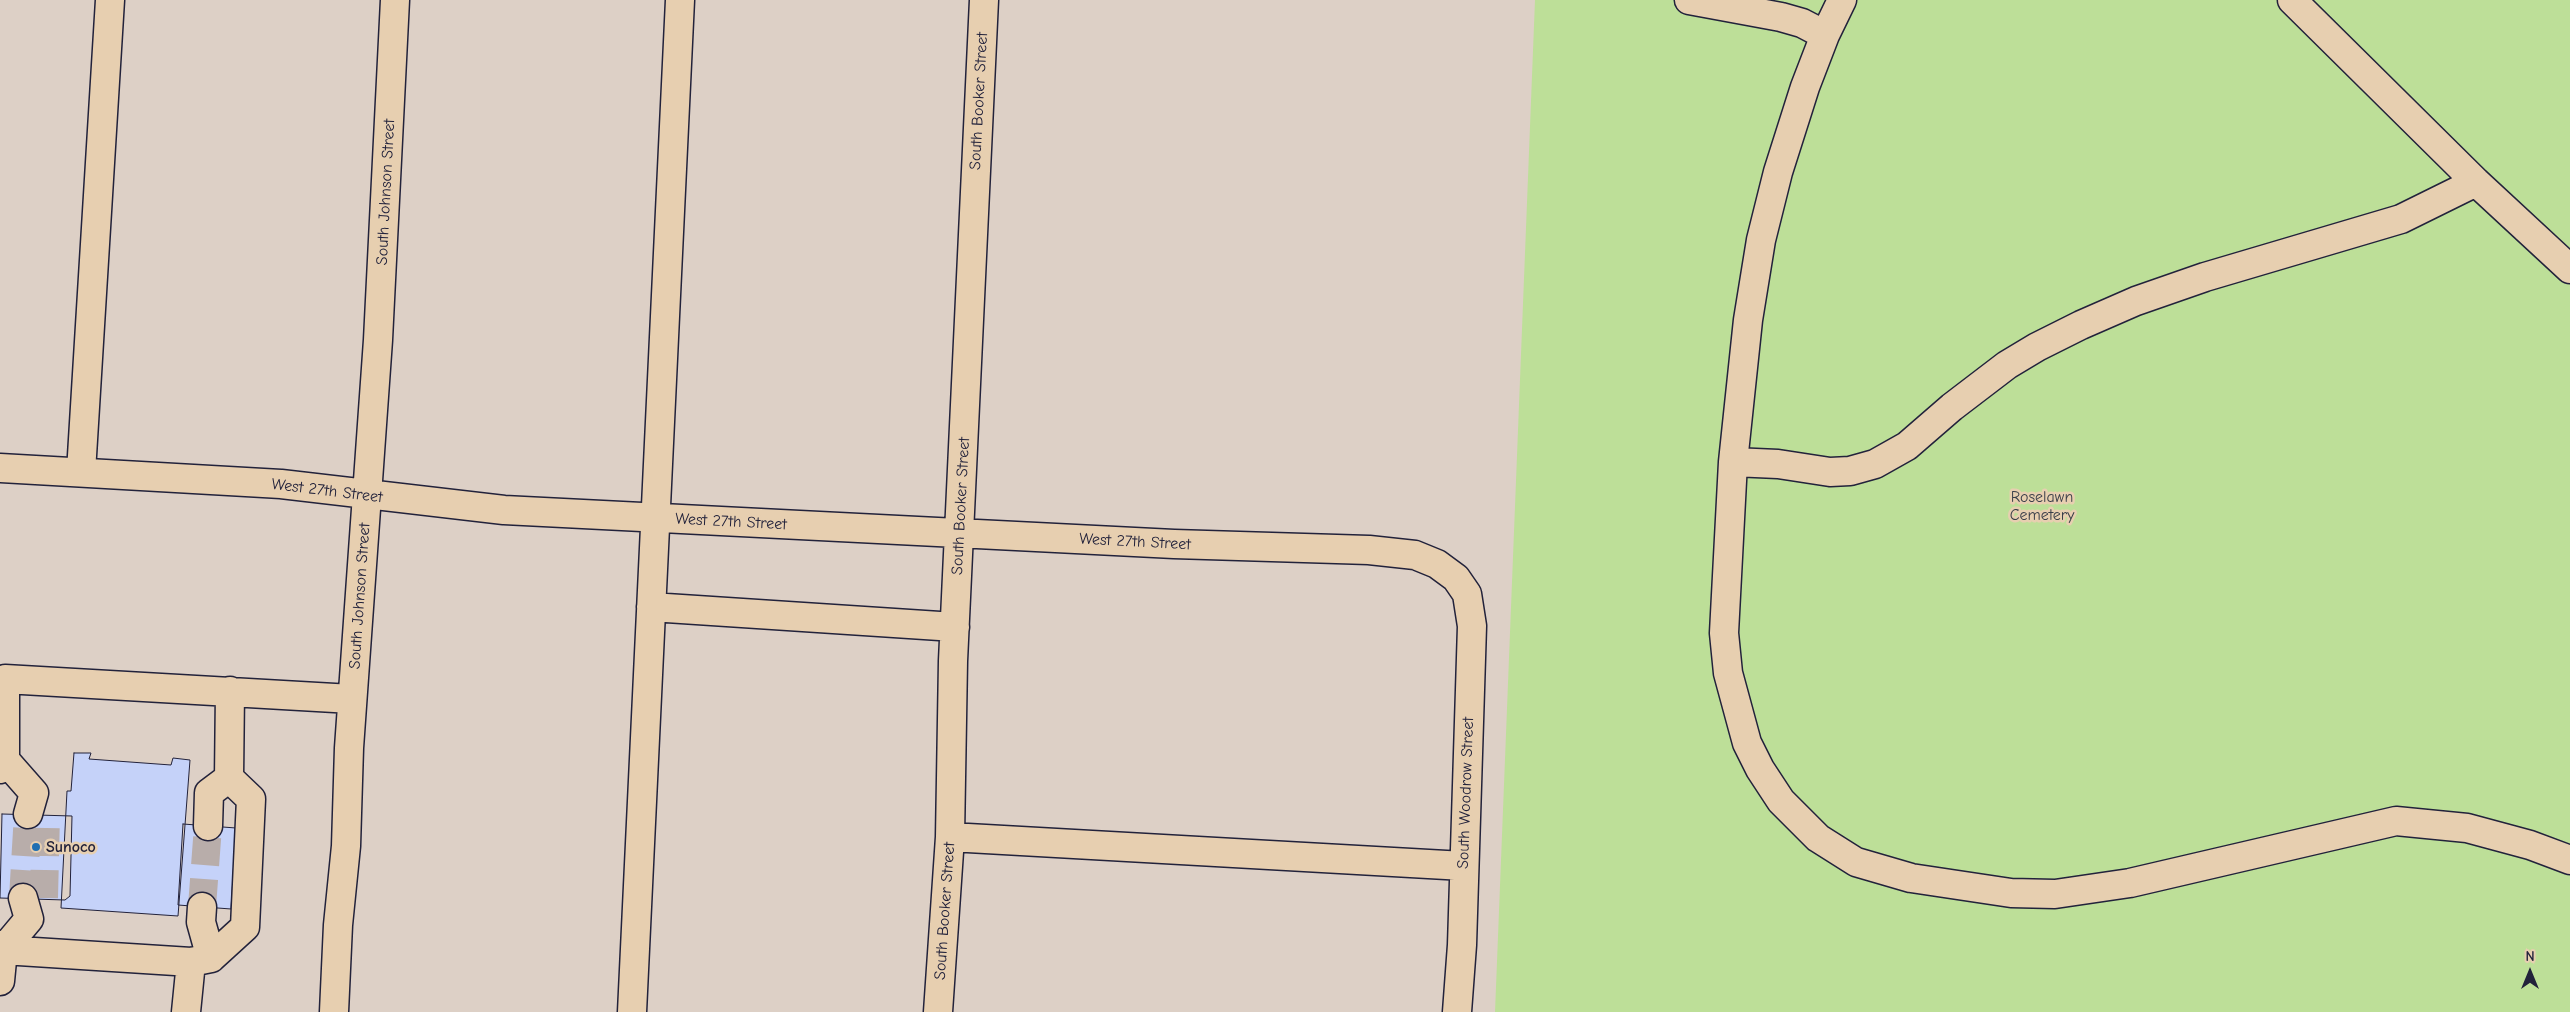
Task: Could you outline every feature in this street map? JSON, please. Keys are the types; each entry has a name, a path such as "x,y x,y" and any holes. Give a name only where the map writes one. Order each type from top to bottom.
{"street":[{"path":"80,472 110,0"},
{"name":"South Johnson Street","path":"334,1012 338,925 346,846 352,699 378,340 395,0"},
{"path":"632,1012 680,0"},
{"name":"South Booker Street","path":"938,1012 950,837 955,627 984,0"},
{"path":"1689,0 1781,16 1802,23 1825,35"},
{"path":"1842,0 1825,35 1805,86 1778,172 1760,240 1748,320 1733,462 1724,633 1728,673 1738,717 1760,769 1781,801 1818,838 1856,862 1911,878 2012,893 2055,894 2130,883 2396,821 2467,828 2530,845 2570,860"},
{"path":"2292,0 2476,182 2570,269"},
{"path":"1733,462 1778,464 1830,472 1850,470 1875,464 1907,446 1952,407 2007,366 2037,347 2081,325 2136,301 2204,277 2401,218 2476,182"},
{"name":"West 27th Street","path":"0,468 281,484 368,496 504,510 1174,544 1369,550 1415,555 1437,564 1456,578"},
{"name":"South Woodrow Street","path":"1456,578 1467,594 1472,626 1457,1012"},
{"path":"651,608 955,627"},
{"path":"36,807 3,765 5,679 352,699"},
{"path":"1,948 201,960 245,927 251,799 229,778 230,691"},
{"path":"208,826 209,793 229,778"},
{"path":"950,837 1464,866"},
{"path":"0,981 1,948 32,905"},
{"path":"186,1012 201,960 202,907"}],"green space":[{"name":"Roselawn Cemetery","path":"1535,0 2570,0 2570,1012 1495,1012"}],"building":[{"path":"74,753 91,753 89,759 171,765 173,758 190,760 178,916 61,908 67,791 71,791"},
{"name":"Sunoco","path":"2,814 72,816 70,896 65,900 0,898"},
{"path":"183,824 236,828 231,909 178,905"}],"tunnel":[{"path":"23,898 28,814"},
{"path":"44,898 46,815"},
{"path":"202,907 208,826"}],"place":[{"name":"Sunoco","path":"36,847"}]}
